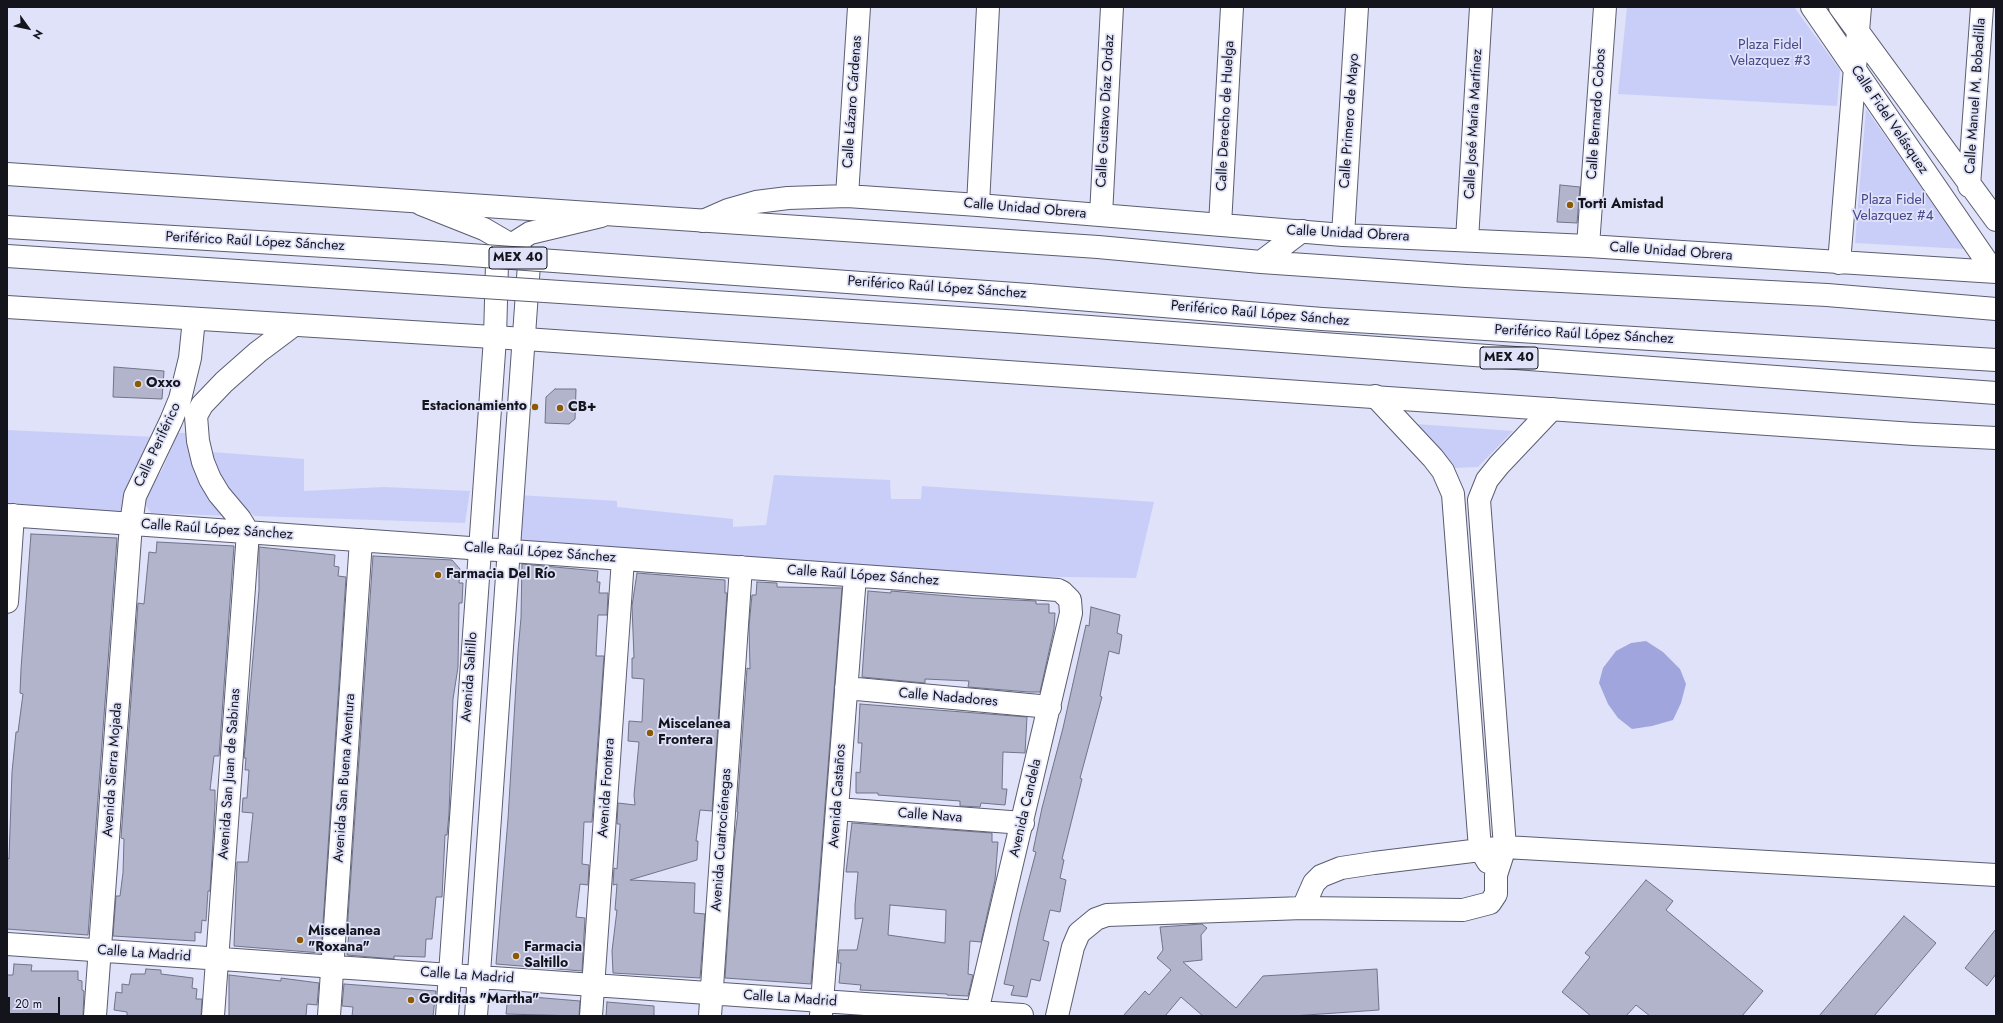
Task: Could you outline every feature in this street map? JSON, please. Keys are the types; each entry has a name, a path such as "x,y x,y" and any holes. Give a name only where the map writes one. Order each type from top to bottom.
{"main road":[{"name":"Calle Lázaro Cárdenas","path":"847,196 859,7"},
{"path":"978,205 988,7"},
{"name":"Calle Gustavo Díaz Ordaz","path":"1101,215 1112,7"},
{"name":"Calle Derecho de Huelga","path":"1220,225 1232,7"},
{"name":"Calle Primero de Mayo","path":"1343,234 1358,7"},
{"name":"Calle José María Martínez","path":"1467,240 1481,7"},
{"name":"Calle Bernardo Cobos","path":"1588,246 1605,7"},
{"name":"Calle Fidel Velásquez","path":"1812,7 1995,272"},
{"name":"Calle Fidel Velásquez","path":"1840,7 1969,186 1996,220"},
{"path":"1839,263 1860,7"},
{"name":"Calle Manuel M. Bobadilla","path":"1969,186 1982,7"},
{"path":"7,174 1098,247 1261,262 1466,276 1820,295 1996,309"},
{"name":"Calle Unidad Obrera","path":"703,220 738,206 756,202 788,198 847,196 1343,234 1588,246 1995,272"},
{"path":"414,201 484,229 520,250 529,264 525,339"},
{"path":"495,338 497,263 511,245 530,233 609,214"},
{"name":"Periférico Raúl López Sánchez","path":"7,227 450,253 1029,295 1322,319 1996,360"},
{"path":"1261,262 1302,231"},
{"name":"Periférico Raúl López Sánchez","path":"7,256 1021,322 1996,393"},
{"path":"7,307 525,339 1996,438"},
{"name":"Calle Periférico","path":"131,524 134,496 171,421 180,399 190,358 194,319"},
{"path":"248,532 240,519 219,494 210,479 203,462 198,441 196,416 202,405 224,382 258,352 294,325"},
{"name":"Avenida Saltillo","path":"447,1016 495,338"},
{"name":"Avenida Saltillo","path":"476,1016 508,551 525,339"},
{"path":"1375,396 1433,458 1443,471 1453,494 1480,850 1496,875"},
{"path":"1057,1016 1073,947 1079,933 1096,920 1107,915 1303,908 1463,910 1490,903 1496,894 1496,875 1505,847 1478,509 1482,490 1488,480 1511,450 1552,409"},
{"path":"7,602 10,515"},
{"name":"Calle Raúl López Sánchez","path":"10,515 1058,590 1066,595 1070,600"},
{"name":"Avenida Sierra Mojada","path":"95,1016 131,524"},
{"name":"Avenida San Juan de Sabinas","path":"212,1016 248,532"},
{"name":"Avenida San Buena Aventura","path":"329,1016 361,540"},
{"path":"1456,542 1481,541"},
{"name":"Avenida Frontera","path":"591,1016 623,559"},
{"name":"Avenida Cuatrociénegas","path":"710,1016 740,568"},
{"name":"Avenida Castaños","path":"821,1008 855,576"},
{"name":"Avenida Candela","path":"977,1014 1050,707 1071,613 1070,600"},
{"name":"Calle Nadadores","path":"846,688 1050,707"},
{"name":"Calle Nava","path":"837,809 1022,823"},
{"path":"1303,908 1314,883 1328,872 1374,863 1505,847 1996,875"},
{"name":"Calle La Madrid","path":"7,944 711,993 821,1008 1022,1015"}],"green space":[{"name":"Plaza Fidel Velazquez #3","path":"1627,7 1794,7 1840,70 1837,106 1618,94"},
{"name":"Plaza Fidel Velazquez #4","path":"1866,109 1965,249 1855,243"},
{"path":"1416,424 1513,431 1478,467 1454,468"},
{"path":"7,430 155,437 123,513 7,503"},
{"path":"178,433 188,433 227,516 151,513 147,507 145,502 149,490 162,470"},
{"path":"211,452 304,459 304,491 384,487 470,491 465,523 255,516 239,504 229,493 219,474"},
{"path":"774,475 890,480 891,499 921,499 922,486 1154,502 1136,578 1002,576 522,541 515,535 518,495 617,501 617,507 733,519 733,527 766,525"}],"shaded area":[{"path":"1646,641 1663,652 1680,669 1686,684 1681,703 1673,720 1652,726 1632,729 1618,718 1608,704 1599,683 1603,668 1616,651 1631,643"}],"building":[{"name":"Torti Amistad","path":"1560,185 1580,187 1577,223 1557,222"},
{"name":"Oxxo","path":"114,367 164,371 162,399 113,397"},
{"name":"CB+","path":"555,389 576,389 575,419 569,424 545,423 546,397"},
{"path":"31,534 117,538 88,935 7,929 7,858 9,859 12,772 16,732 18,732 23,694 20,693 21,669"},
{"path":"157,542 234,546 219,756 214,756 210,790 215,790 215,805 210,891 208,891 206,921 202,920 201,933 195,932 195,941 113,936 116,896 120,896 123,873 124,839 121,838 138,603 144,604 149,552 156,553"},
{"path":"259,547 335,555 334,566 339,567 338,576 346,577 321,953 234,946 237,862 248,862 253,813 242,812 243,798 247,798 249,770 245,770 246,758 244,758 259,590"},
{"path":"373,556 452,560 460,569 459,583 463,583 462,603 459,603 458,667 453,699 449,814 447,835 445,835 442,897 436,897 432,939 426,939 425,957 394,956 394,959 347,955 349,932 347,932"},
{"path":"522,564 598,571 597,582 600,582 599,593 608,593 607,615 598,615 596,656 604,656 592,822 584,822 582,864 589,865 588,885 580,884 576,917 585,918 582,971 496,964 508,819 521,618"},
{"path":"637,573 725,580 725,593 727,593 712,811 700,810 696,841 698,841 697,860 630,880 695,883 694,913 705,914 700,978 613,973 612,951 617,910 615,910 617,884 613,885 614,868 617,869 620,826 620,824 617,824 618,803 635,805 634,795 639,742 628,741 629,721 642,722 644,679 632,678 632,658 634,658 632,606"},
{"path":"757,582 777,583 777,587 842,588 811,984 725,978 734,843 738,812 747,668 750,669 749,626 752,595 756,595"},
{"path":"868,591 891,593 891,591 972,598 1036,601 1036,604 1049,604 1049,613 1055,613 1054,629 1040,692 968,687 969,681 925,679 925,683 862,677"},
{"path":"1091,607 1120,615 1117,633 1122,635 1119,654 1109,651 1100,696 1102,697 1080,778 1082,779 1062,859 1064,860 1060,878 1066,880 1060,912 1050,910 1043,940 1049,942 1040,981 1031,979 1027,997 1011,995 1014,986 1004,984 1036,852 1033,851 1042,808 1063,728 1086,625 1089,626"},
{"path":"860,704 1027,717 1025,753 1003,752 1002,789 1007,789 1005,805 981,803 980,807 960,806 960,801 878,795 878,793 856,793 856,772 860,773 862,743 858,743"},
{"path":"852,823 992,833 992,842 998,842 995,880 981,942 970,941 968,974 973,975 968,996 860,990 861,985 839,983 841,963 838,963 839,950 857,950 863,918 855,919 858,872 846,872","holes":["890,905 946,910 945,943 888,935"]},
{"path":"1646,880 1673,901 1666,910 1763,991 1742,1016 1650,1016 1636,1005 1626,1016 1591,1016 1562,992 1590,957 1585,953"},
{"path":"1904,916 1936,943 1874,1016 1819,1016"},
{"path":"1202,924 1207,928 1201,935 1202,960 1183,962 1236,1008 1263,976 1377,969 1379,1010 1292,1016 1203,1016 1181,997 1165,1016 1123,1016 1145,991 1149,995 1171,970 1157,958 1163,950 1160,927"},
{"path":"1996,929 1996,974 1987,986 1965,968"},
{"path":"14,964 32,965 31,971 78,971 78,980 82,981 82,990 84,991 83,1016 7,1016 7,975 13,975"},
{"path":"146,969 161,970 161,974 193,978 192,988 197,989 196,999 202,999 201,1016 127,1016 127,1012 114,1010 116,992 122,993 122,984 129,985 131,974 145,974"},
{"path":"229,975 281,981 281,978 319,983 317,1005 307,1004 306,1016 229,1016"},
{"path":"344,984 436,991 433,1016 352,1016 353,1007 342,1006"},
{"path":"508,995 580,1001 579,1016 506,1014"},
{"path":"607,1002 654,1006 654,1016 606,1016"}],"place":[{"name":"Torti Amistad","path":"1570,205"},
{"name":"Oxxo","path":"138,384"},
{"name":"Estacionamiento","path":"535,407"},
{"name":"CB+","path":"560,408"},
{"name":"Farmacia Del Río","path":"438,575"},
{"name":"Miscelanea Frontera","path":"650,733"},
{"name":"Miscelanea \"Roxana\"","path":"300,940"},
{"name":"Farmacia Saltillo","path":"516,956"},
{"name":"Gorditas \"Martha\"","path":"411,1000"}]}
